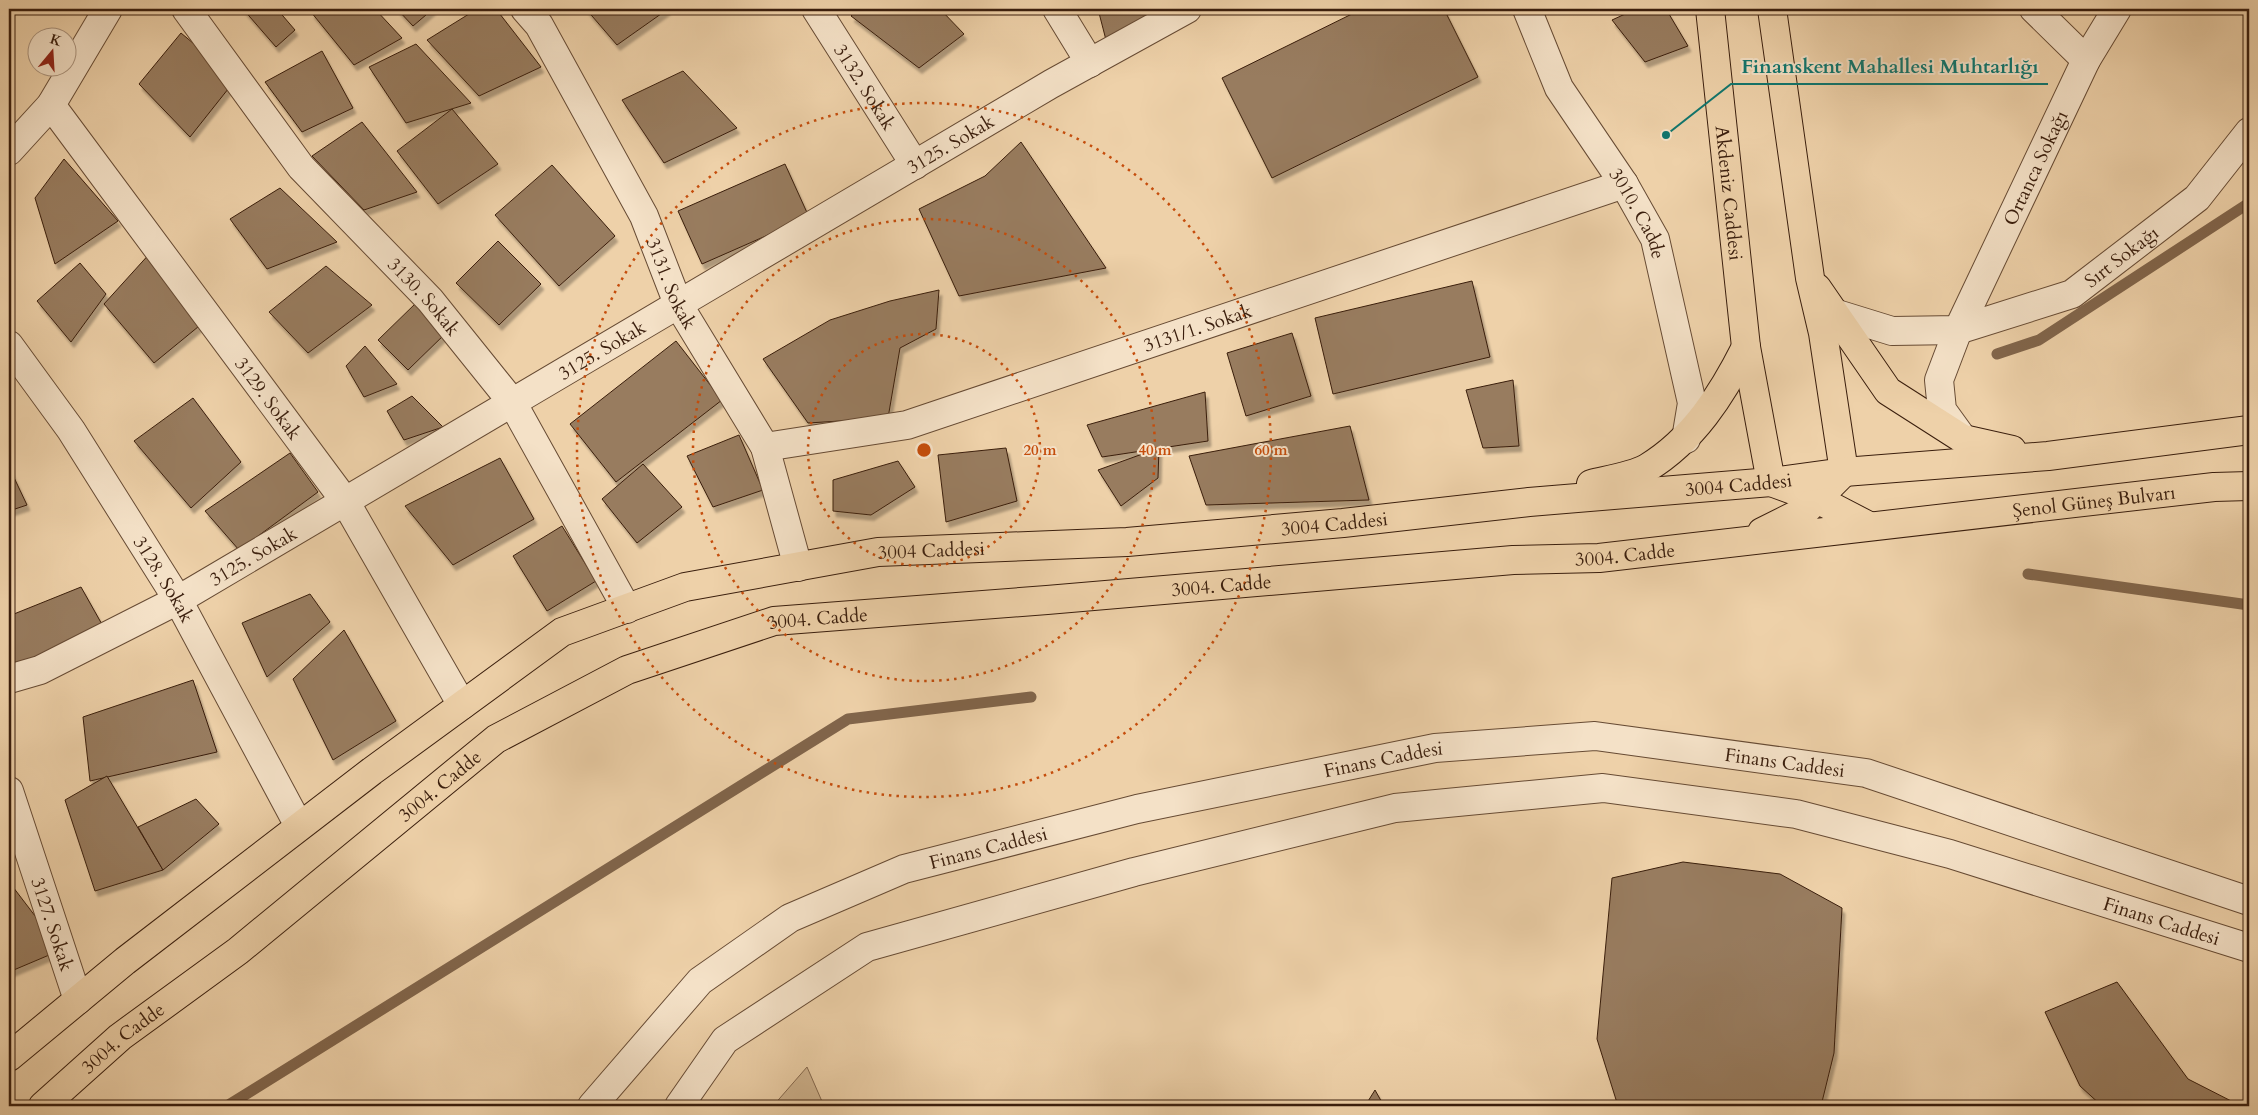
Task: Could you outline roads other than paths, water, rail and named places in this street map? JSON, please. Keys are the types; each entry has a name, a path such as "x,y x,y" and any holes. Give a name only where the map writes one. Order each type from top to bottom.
{"main road":[{"name":"Akdeniz Caddesi","path":"1710,9 1746,347 1770,482"},
{"path":"1745,541 1806,510 1844,472 1823,333 1810,278 1772,9"},
{"path":"1810,278 1837,314 1888,391 1963,439 2048,456 2249,430"},
{"path":"1529,502 1645,469 1686,439 1727,384 1746,347"},
{"name":"3004 Caddesi","path":"627,609 685,587 878,552 1136,541 1343,523 1529,502 1770,482 1844,472 2048,456"},
{"path":"1770,482 1817,499 1869,526"},
{"name":"Şenol Güneş Bulvarı","path":"1869,526 2214,487 2249,486"},
{"path":"1745,541 1869,526"},
{"name":"3004. Cadde","path":"42,1106 120,1037 238,951 496,739 627,670 764,624 774,621 1047,600 1513,560 1599,558 1745,541"},
{"path":"9,1057 78,1000 299,826 562,632 627,609"}],"street":[{"path":"9,151 51,105 108,9"},
{"name":"3130. Sokak","path":"186,9 301,167 430,300 512,402 627,609"},
{"name":"3131. Sokak","path":"525,9 539,25 644,216 678,304 765,447 798,567"},
{"name":"3132. Sokak","path":"816,9 915,165"},
{"path":"1057,9 1090,63"},
{"name":"3125. Sokak","path":"9,679 40,670 178,600 915,165 1090,63 1188,9"},
{"name":"3010. Cadde","path":"1527,9 1559,88 1624,184 1655,240 1692,403 1686,439"},
{"path":"2034,9 2086,60"},
{"name":"Ortanca Sokağı","path":"1963,439 1942,410 1939,380 1958,330 2086,60 2117,9"},
{"name":"3129. Sokak","path":"51,105 345,501 462,705"},
{"name":"Sırt Sokağı","path":"1837,314 1892,330 1958,330 2072,294 2198,198 2249,132"},
{"name":"3131/1. Sokak","path":"765,447 907,425 1624,184"},
{"name":"3128. Sokak","path":"9,345 71,430 178,600 299,826"},
{"name":"Finans Caddesi","path":"592,1106 700,981 790,918 904,869 1137,809 1435,748 1595,736 1866,773 2249,901"},
{"name":"Finans Caddesi","path":"659,1106 725,1040 867,947 1134,872 1395,808 1603,788 1796,814 1950,854 2249,948"},
{"name":"3127. Sokak","path":"9,791 78,1000"},
{"name":"Finans Caddesi","path":"679,1106 725,1040"}],"waterway":[{"path":"1997,354 2039,340 2249,203"},
{"path":"2028,574 2249,605"},
{"path":"227,1106 848,719 1031,697"}],"place":[{"name":"Finanskent Mahallesi Muhtarlığı","path":"1666,135"}]}
